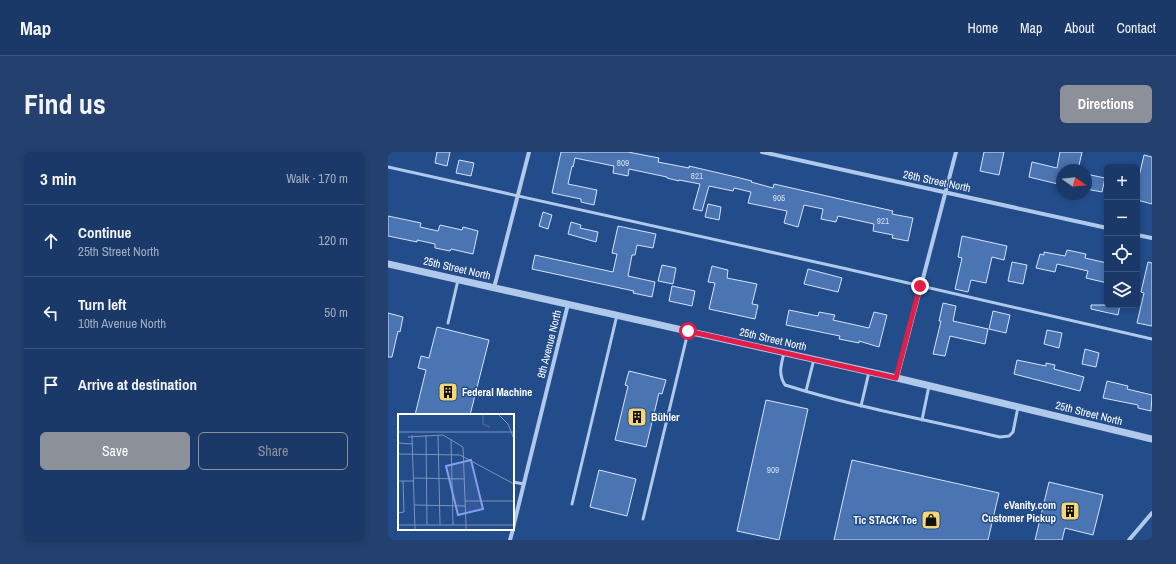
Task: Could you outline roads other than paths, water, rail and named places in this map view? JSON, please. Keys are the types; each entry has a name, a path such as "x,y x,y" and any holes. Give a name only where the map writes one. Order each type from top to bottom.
{"street":[{"path":"494,288 529,152"},
{"name":"26th Street North","path":"762,152 1104,227"},
{"path":"896,378 956,152"},
{"path":"1140,236 1152,238"},
{"name":"25th Street North","path":"388,264 814,359 1152,439"},
{"name":"8th Avenue North","path":"514,525 568,304"},
{"path":"1128,540 1152,513"},
{"name":"8th Avenue North","path":"510,540 513,530"}],"lane":[{"path":"388,167 1152,339"},
{"path":"448,323 458,280"},
{"path":"572,504 617,315"},
{"path":"644,519 688,331"},
{"path":"784,353 780,371 785,385 861,406 1000,437 1009,436 1013,432 1018,407"},
{"path":"806,391 814,359"},
{"path":"861,406 869,372"},
{"path":"922,420 929,386"},
{"path":"514,482 524,484"}],"place":[{"name":"Federal Machine","path":"448,392"},
{"name":"Bühler","path":"637,417"},
{"name":"eVanity.com Customer Pickup","path":"1070,511"},
{"name":"Tic STACK Toe","path":"931,520"}]}
